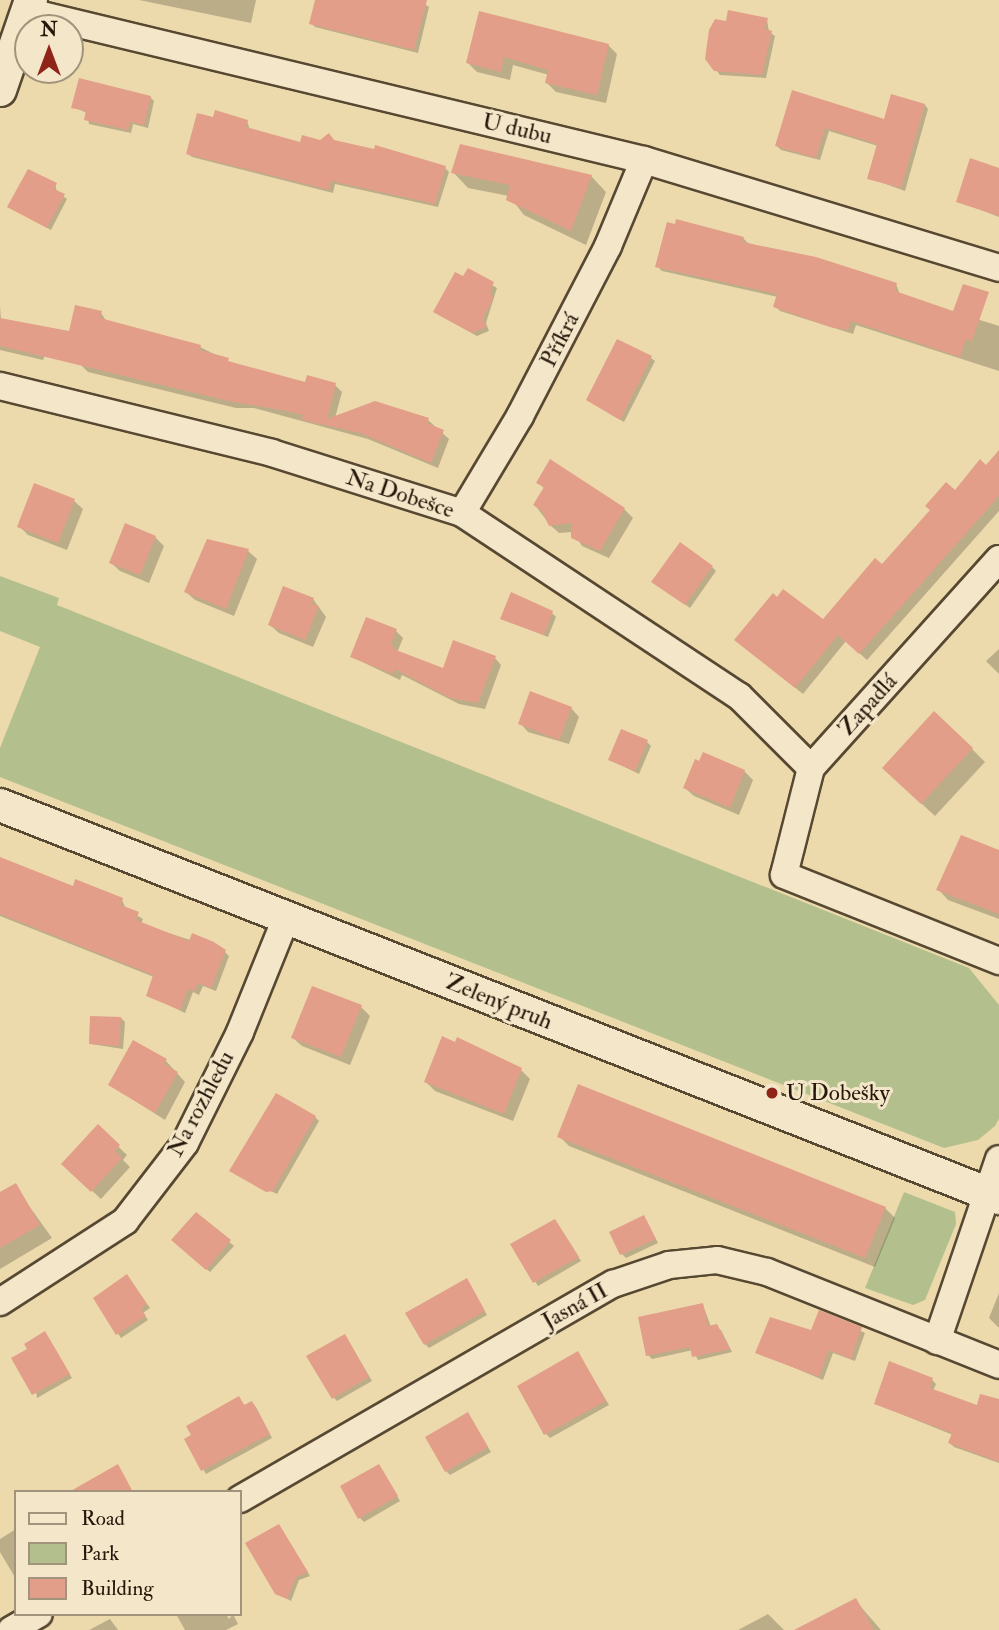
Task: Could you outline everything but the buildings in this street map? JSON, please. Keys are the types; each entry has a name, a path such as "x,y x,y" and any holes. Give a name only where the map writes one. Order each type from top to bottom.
{"street":[{"path":"0,90 30,6"},
{"name":"U dubu","path":"30,6 644,160 999,268"},
{"name":"Příkrá","path":"462,513 520,416 595,271 644,160"},
{"name":"Na Dobešce","path":"0,386 272,453 462,513 738,696 811,768"},
{"name":"Zapadlá","path":"999,559 811,768 784,875 999,961"},
{"name":"Zelený pruh","path":"0,805 994,1196"},
{"name":"Na rozhledu","path":"0,1302 125,1221 185,1143 240,1032 286,918"},
{"path":"937,1341 994,1196 999,1159"},
{"name":"Jasná II","path":"242,1498 613,1284 669,1265 717,1260 767,1272 999,1365"},
{"path":"11,1630 36,1616"}],"green space":[{"path":"0,576 59,598 57,605 969,968 999,1005 999,1119 995,1126 978,1140 944,1148 0,777 0,748 40,647 0,631"},
{"path":"904,1192 955,1212 956,1224 925,1300 913,1305 865,1288"}],"place":[{"name":"U Dobešky","path":"772,1093"}]}
